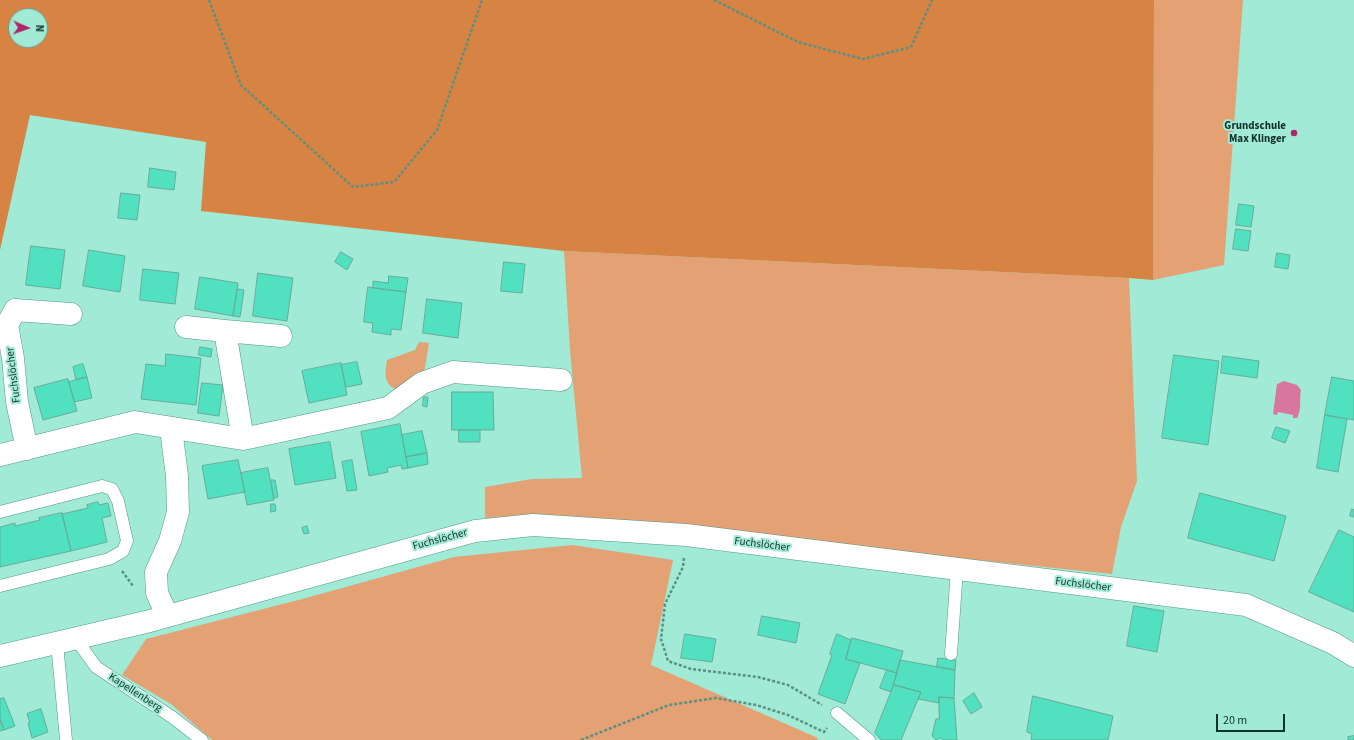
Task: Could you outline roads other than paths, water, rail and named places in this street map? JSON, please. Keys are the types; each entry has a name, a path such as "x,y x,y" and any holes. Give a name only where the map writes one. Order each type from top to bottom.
{"street":[{"name":"Fuchslöcher","path":"26,448 17,402 8,324 14,310 71,314"},
{"path":"186,327 281,336"},
{"path":"225,331 243,439"},
{"path":"0,455 135,422 171,429 243,439 388,408 422,384 453,372 561,380"},
{"path":"167,615 157,593 156,572 170,541 178,512 177,476 171,429"},
{"name":"Fuchslöcher","path":"0,656 67,641 167,615 475,531 533,525 686,535 1246,605 1333,643 1354,656"}],"lane":[{"path":"0,512 102,486 112,488 118,501 127,540 123,551 109,559 0,586"},
{"path":"951,654 957,569"},
{"path":"66,740 67,641"},
{"name":"Kapellenberg","path":"67,641 96,667 172,717 202,740"},
{"path":"837,713 868,740"}],"place":[{"name":"Grundschule Max Klinger","path":"1294,133"}]}
